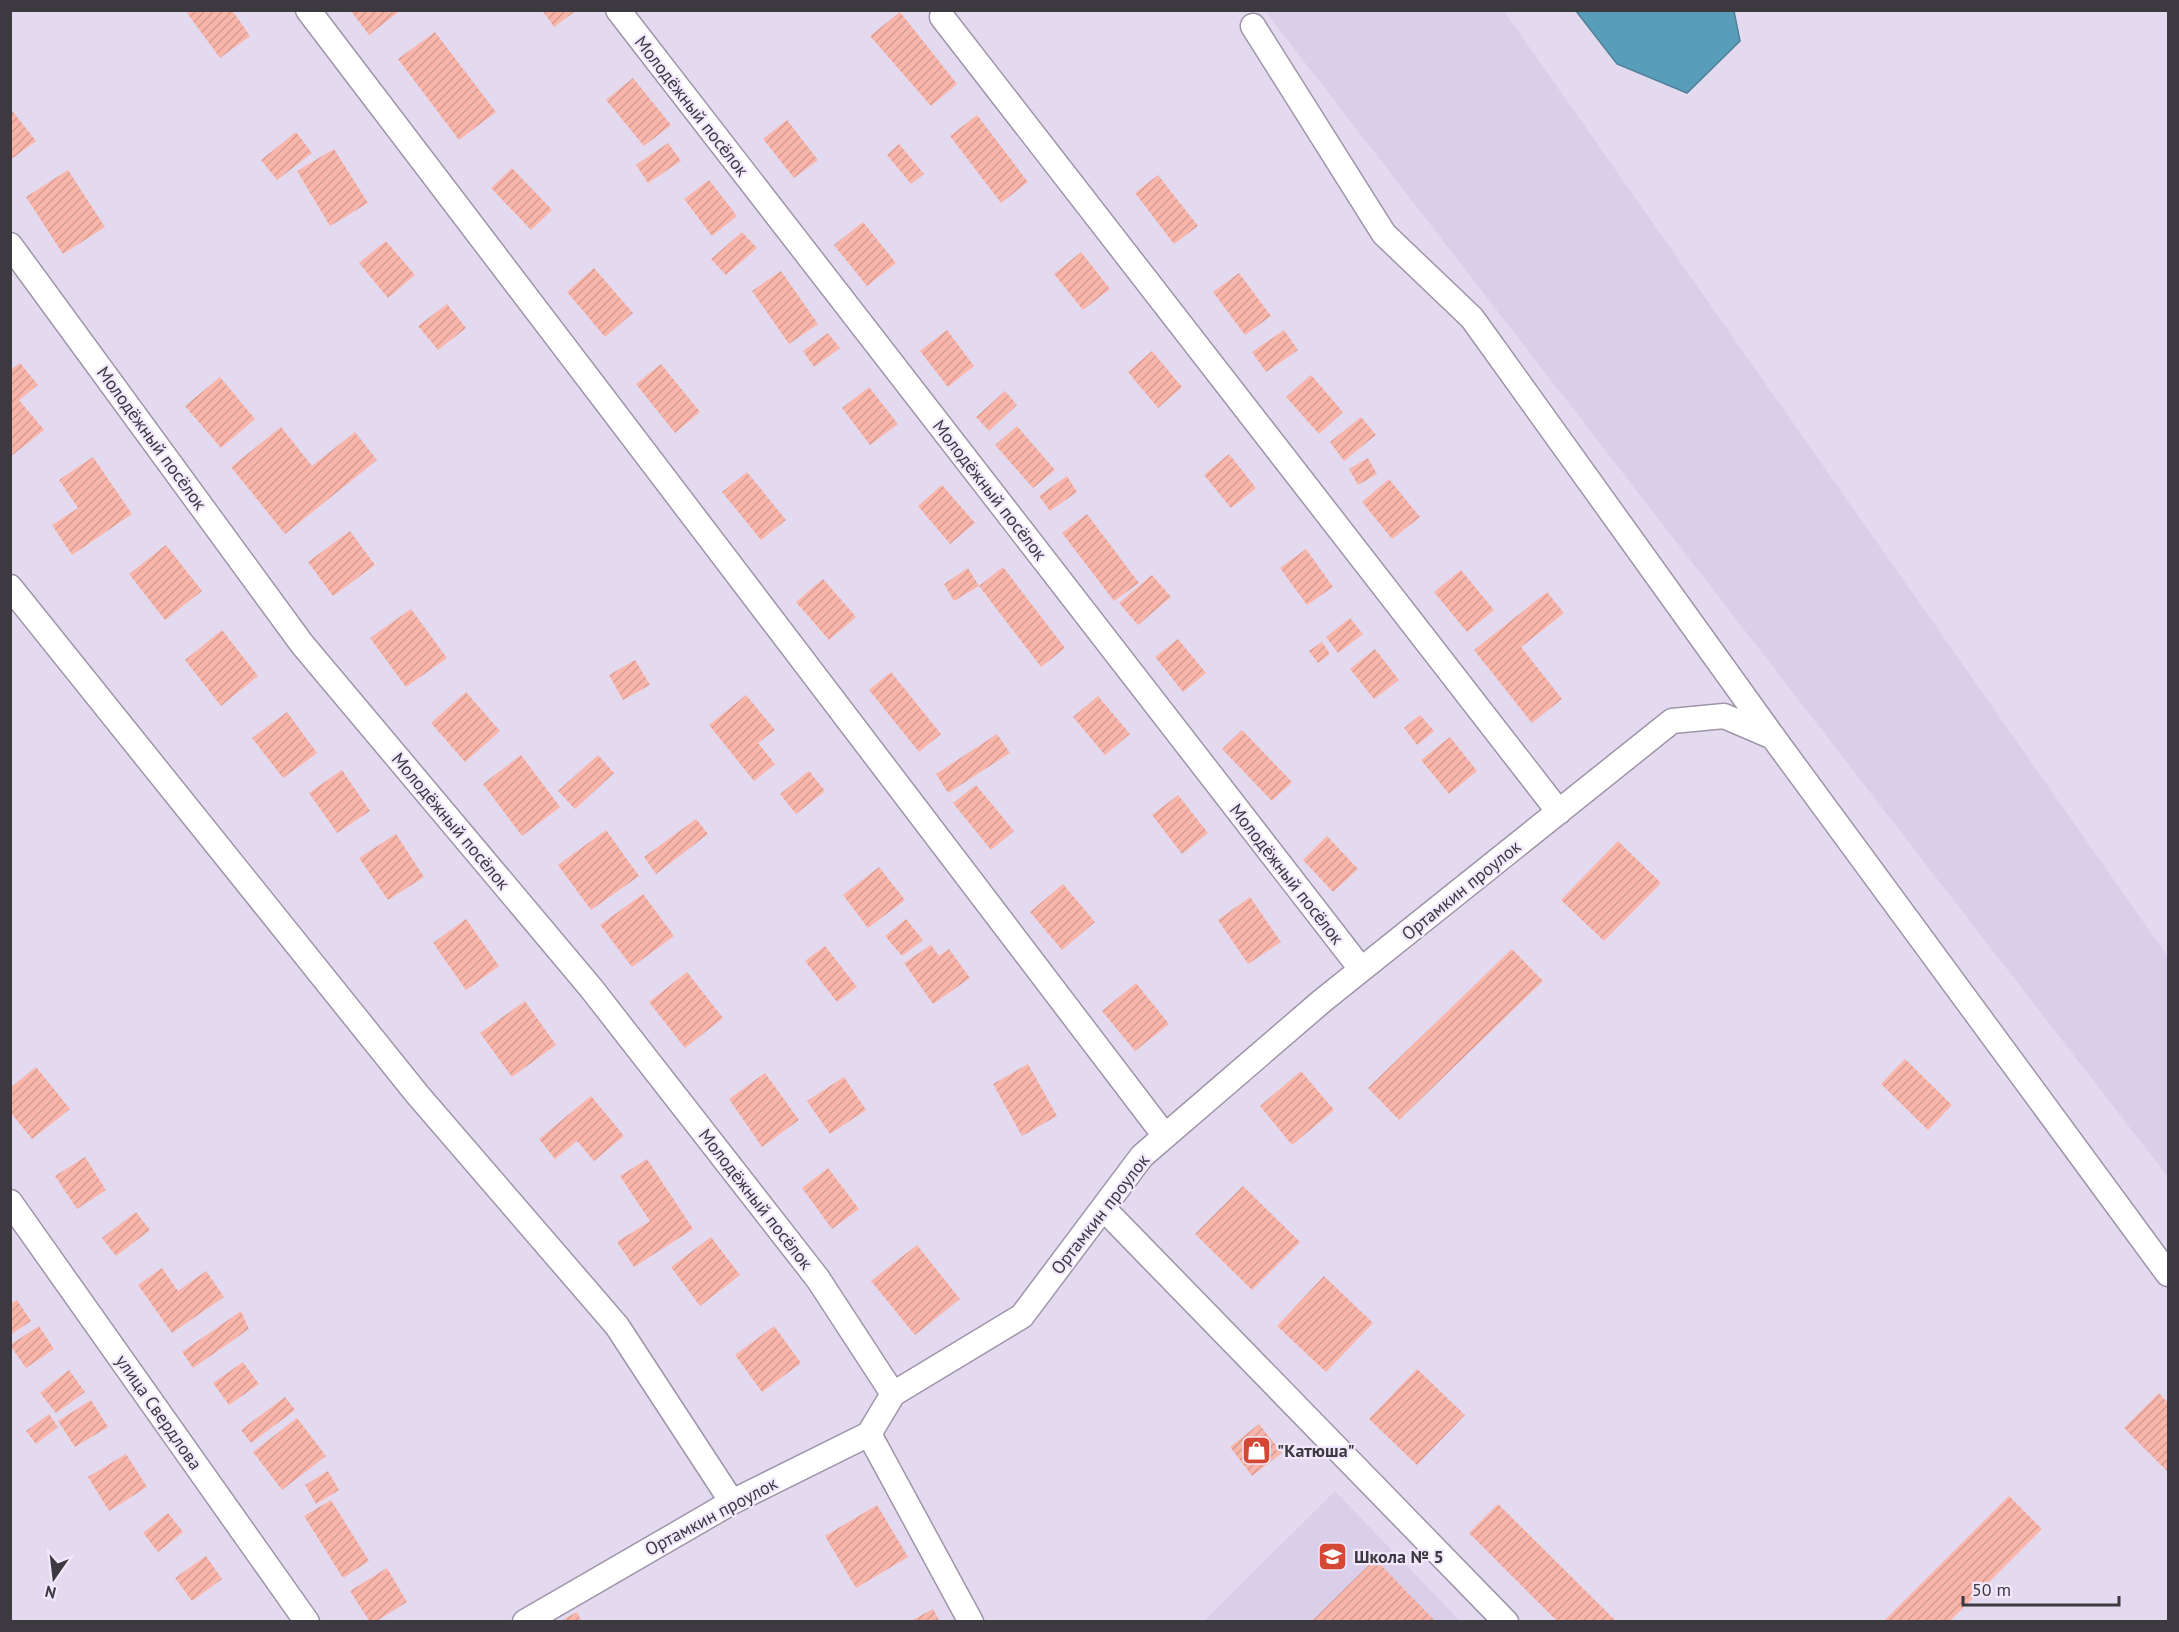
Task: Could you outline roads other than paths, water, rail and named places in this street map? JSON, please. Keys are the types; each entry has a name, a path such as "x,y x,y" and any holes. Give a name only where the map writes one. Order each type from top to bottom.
{"street":[{"path":"308,10 1165,1136"},
{"name":"Молодёжный посёлок","path":"618,10 1361,969"},
{"path":"942,17 1559,812"},
{"path":"1253,26 1384,234 1472,318 1773,737 2169,1274"},
{"name":"Молодёжный посёлок","path":"10,245 302,644 599,997 818,1279 893,1394"},
{"path":"10,587 417,1094 617,1326 732,1502"},
{"name":"Ортамкин проулок","path":"525,1622 732,1502 869,1434 893,1394 1022,1316 1142,1156 1322,1001 1672,721 1724,716 1773,737"},
{"name":"улица Свердлова","path":"10,1202 307,1622"},
{"path":"1103,1208 1506,1622"},
{"path":"869,1434 970,1622"}],"water":[{"path":"1576,11 1734,11 1740,41 1687,93 1617,64"}],"place":[{"name":"\"Катюша\"","path":"1256,1450"},
{"name":"Школа № 5","path":"1333,1556"}]}
